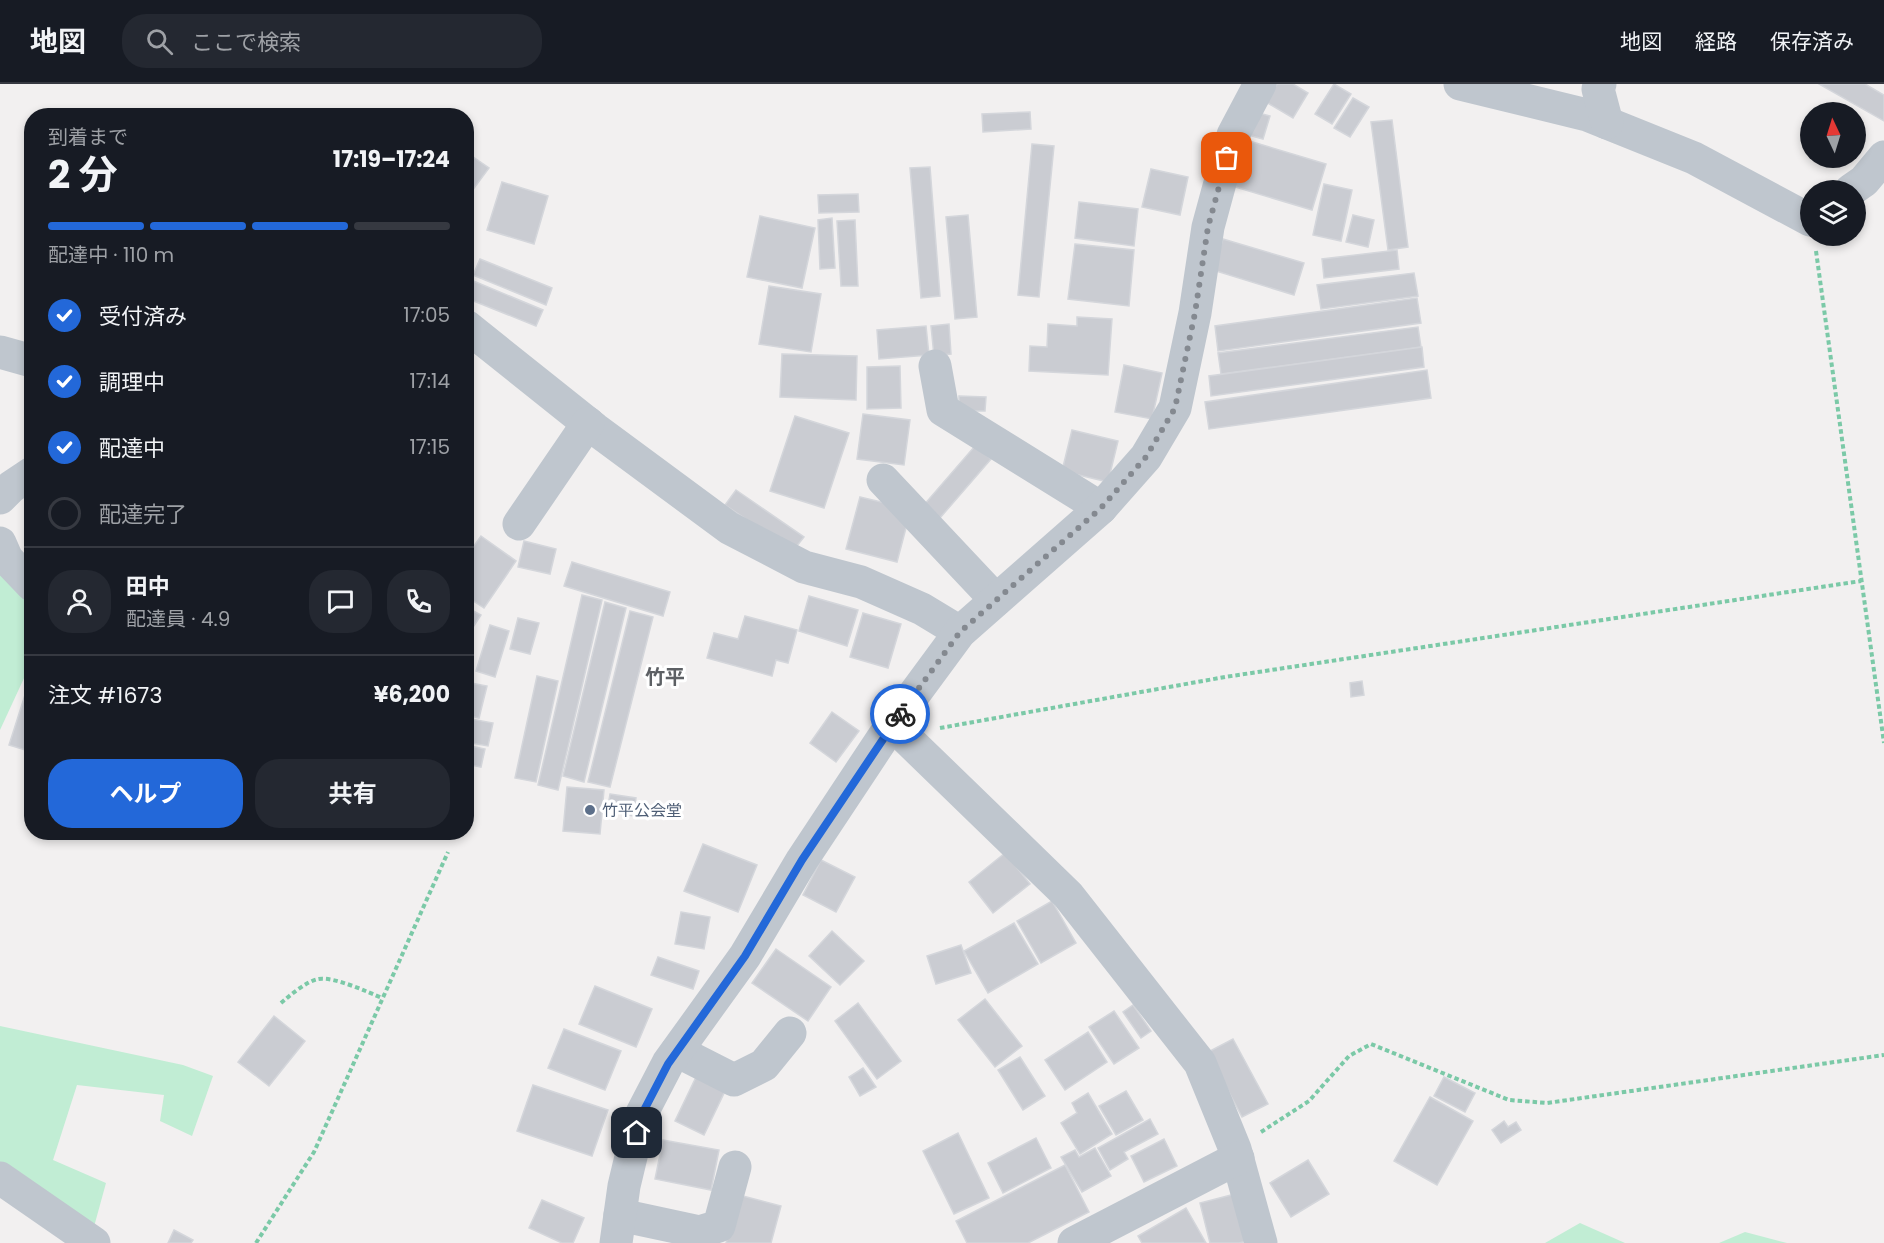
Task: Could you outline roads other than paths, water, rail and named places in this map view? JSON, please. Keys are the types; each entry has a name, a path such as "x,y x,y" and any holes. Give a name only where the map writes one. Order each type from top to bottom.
{"street":[{"path":"735,1167 719,1226 699,1232 618,1229 624,1186 641,1116 668,1064 745,956 802,860 897,732 960,632 1101,508 1146,457 1175,408 1195,313 1208,227 1233,135 1260,84"},
{"path":"1460,84 1587,115 1694,158 1800,225"},
{"path":"1600,84 1598,89 1607,123"},
{"path":"1865,180 1884,157"},
{"path":"474,332 588,423 729,528 804,567 871,586 922,609 960,632"},
{"path":"0,352 24,359"},
{"path":"935,366 943,410 1101,508"},
{"path":"519,524 588,423"},
{"path":"0,498 24,478"},
{"path":"883,480 996,600"},
{"path":"0,543 7,559 24,577"},
{"path":"897,732 1068,895 1200,1063 1237,1154 1261,1243"},
{"path":"677,1051 734,1080 764,1065 790,1033"},
{"path":"1074,1243 1237,1154"},
{"path":"0,1178 94,1243"}],"place":[{"name":"竹平公会堂","path":"590,810"}],"district":[{"name":"竹平","path":"665,677"}]}
